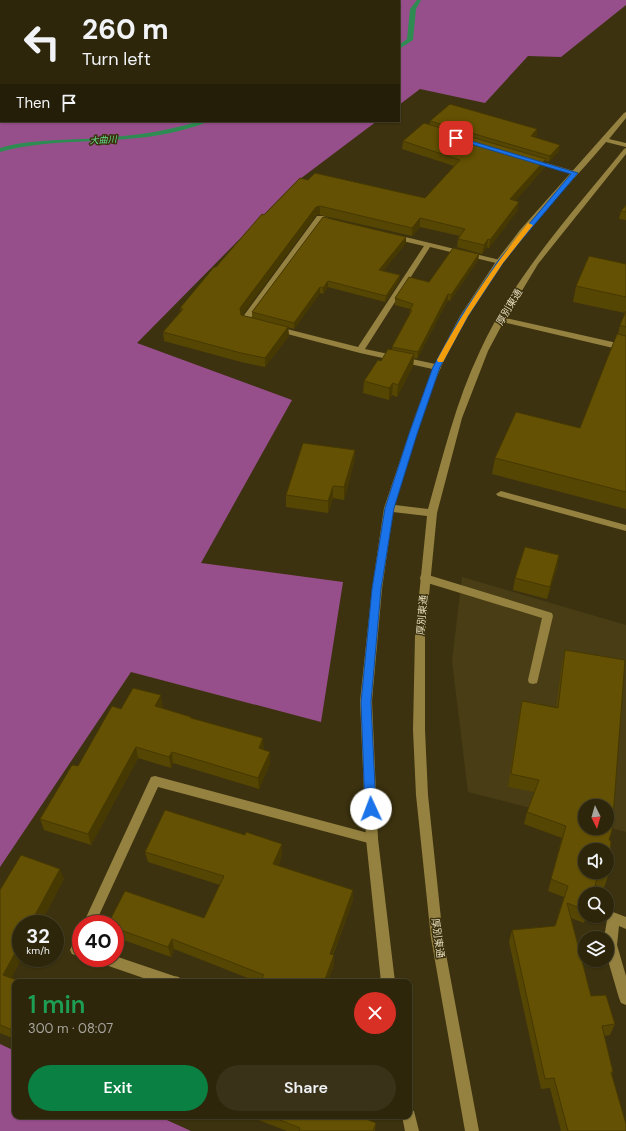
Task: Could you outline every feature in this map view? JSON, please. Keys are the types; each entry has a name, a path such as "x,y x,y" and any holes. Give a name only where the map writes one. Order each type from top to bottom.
{"street":[{"path":"388,979 372,840 366,702 377,589 389,508 418,419 437,367 464,316 500,262 523,232 605,140 626,114"},
{"path":"605,140 626,145"},
{"name":"厚別東通","path":"472,1131 437,938 422,795 419,730 420,636 432,513 458,418 484,351 501,319 535,263 626,150"},
{"path":"523,158 575,173"},
{"path":"344,224 320,218 245,320 360,350 437,367"},
{"path":"382,233 500,262"},
{"path":"360,350 428,245"},
{"path":"501,319 626,348"},
{"path":"501,494 626,528"},
{"path":"389,508 432,513"},
{"path":"425,578 548,616 533,680"},
{"path":"93,915 155,781 372,840"},
{"path":"626,923 613,918 610,945 626,998"},
{"path":"124,965 165,979"},
{"path":"410,1119 412,1131"}],"shaded area":[{"path":"400,0 626,0 626,5 561,57 528,56 485,103 420,89 400,104"},
{"path":"0,122 376,122 296,182 137,343 292,400 201,563 343,582 321,722 131,672 0,867"},
{"path":"462,577 626,625 626,832 614,829 614,799 578,799 578,820 468,792 452,661"},
{"path":"0,1044 12,1050 12,1119 165,1119 191,1131 0,1131"}],"building":[{"path":"450,104 537,129 531,136 560,145 550,156 430,121"},
{"path":"424,123 546,159 510,199 519,202 490,240 488,239 484,245 458,239 465,229 420,218 412,228 320,206 316,207 240,308 241,315 288,327 265,358 163,332 183,309 180,308 214,267 216,267 262,214 264,215 300,178 308,180 315,173 425,198 460,160 403,141"},
{"path":"626,205 626,212 621,211"},
{"path":"323,217 406,237 379,270 400,275 386,296 328,281 323,288 320,287 294,323 252,312"},
{"path":"453,248 479,254 451,295 448,294 418,352 392,347 412,310 410,310 413,304 395,298 409,277 429,282"},
{"path":"589,256 626,264 626,297 576,286"},
{"path":"626,311 626,327 620,325"},
{"path":"617,334 626,336 626,492 495,458 516,412 580,428"},
{"path":"388,349 414,354 398,385 393,383 389,388 364,381 378,360 381,361"},
{"path":"303,443 355,450 344,487 333,486 328,501 286,495"},
{"path":"525,547 559,555 550,587 515,578"},
{"path":"565,650 625,660 614,804 614,799 578,799 578,835 610,835 609,840 611,843 578,843 578,879 597,879 595,887 578,887 578,907 567,903 578,946 578,967 584,967 591,996 606,995 615,1024 602,1026 613,1072 611,1072 626,1124 626,1131 568,1131 554,1078 545,1079 512,930 555,926 568,886 551,879 566,826 527,812 539,780 511,774 522,701 558,708"},
{"path":"133,688 161,695 155,706 191,718 263,738 259,748 270,752 258,778 172,752 169,757 136,747 88,834 40,819 72,765 78,766 112,706 121,709"},
{"path":"165,810 245,835 246,832 282,844 273,864 353,890 330,954 334,955 325,979 264,979 262,978 264,975 172,939 168,947 124,931 124,915 113,915 125,891 204,918 224,876 145,852"},
{"path":"21,855 60,869 35,915 12,915 12,958 3,975 14,979 12,979 12,1030 0,1025 0,890"},
{"path":"278,1119 366,1119 376,1123 373,1131 299,1131 300,1128"}],"waterway":[{"name":"大曲川","path":"400,46 410,40 413,9 419,0"},
{"name":"大曲川","path":"0,150 8,147 34,143 104,139 155,134 172,131 202,122"}],"slow traffic":[{"path":"440,360 464,316 500,262 530,225"}],"route":[{"path":"371,809 366,702 377,589 389,508 418,419 437,367 464,316 515,242 575,173 456,138"}]}
